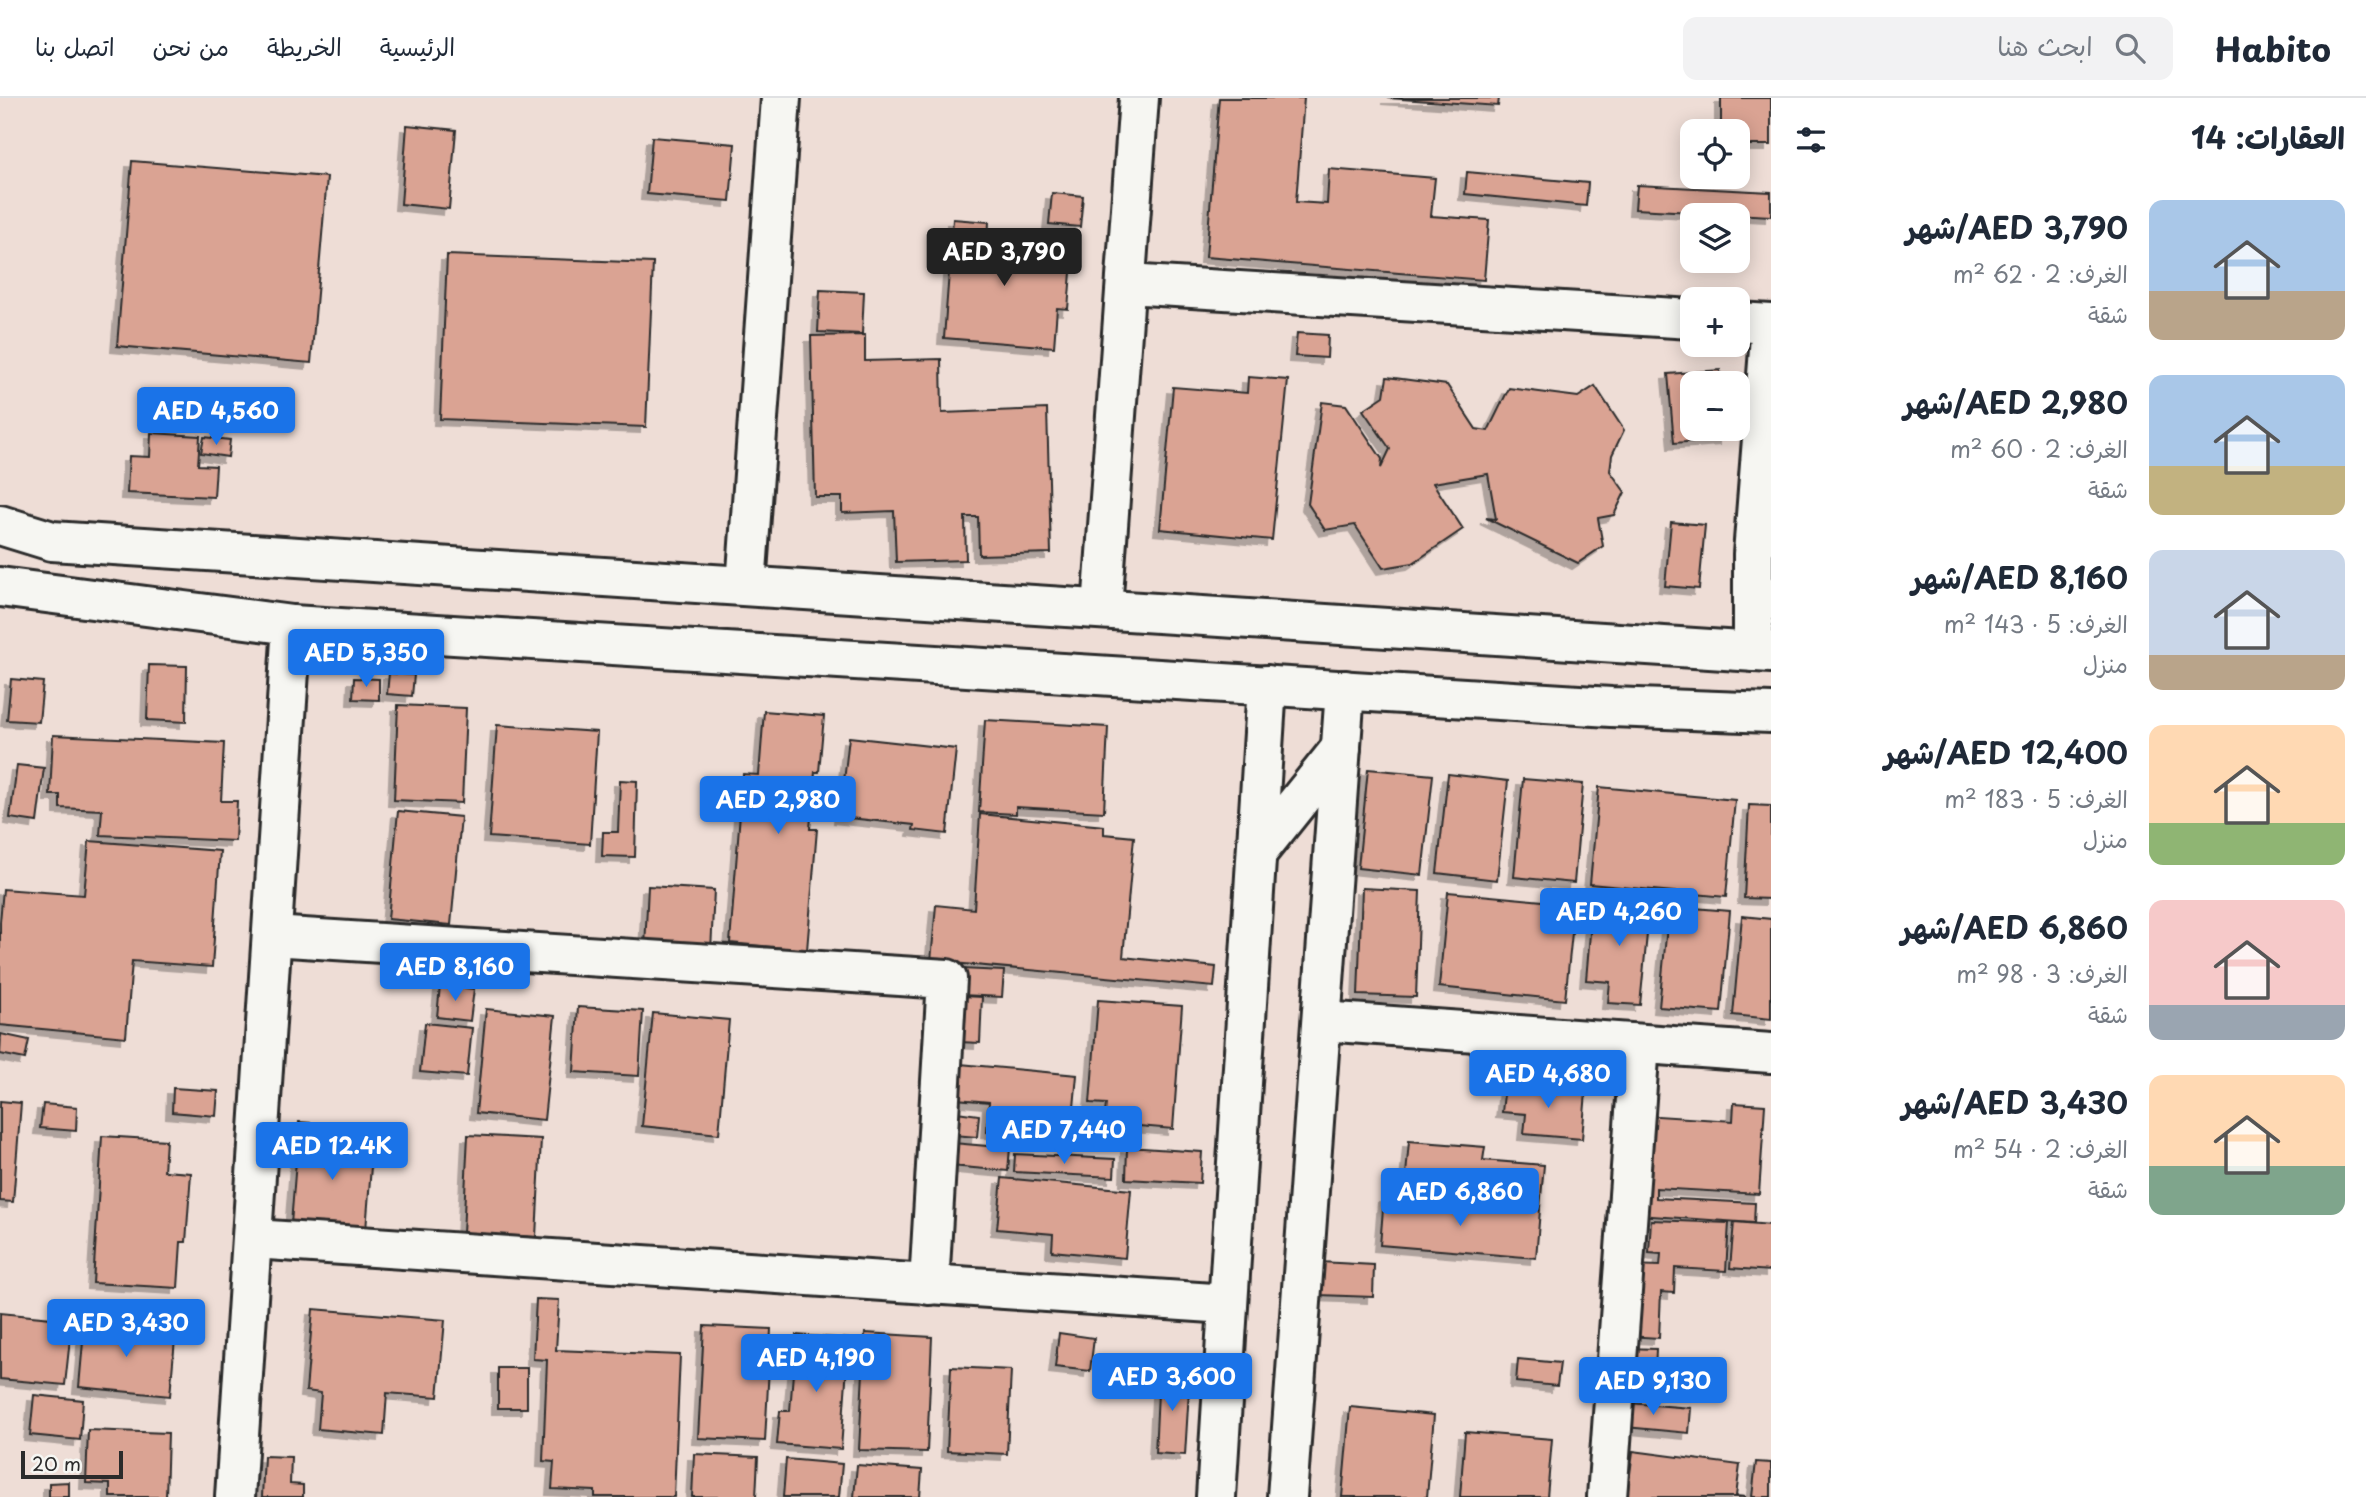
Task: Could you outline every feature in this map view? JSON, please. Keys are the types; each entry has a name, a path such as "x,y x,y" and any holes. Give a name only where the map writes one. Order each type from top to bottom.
{"street":[{"path":"746,586 781,98"},
{"path":"1102,609 1139,98"},
{"path":"1127,284 1680,318"},
{"path":"0,525 52,541 1762,653 1754,554 1771,324 1750,323"},
{"path":"0,587 292,625 1611,707 1771,713"},
{"path":"235,1497 292,625"},
{"path":"1216,1497 1267,685"},
{"path":"1287,1497 1345,690"},
{"path":"1257,853 1341,748"},
{"path":"272,936 947,979 929,1284"},
{"path":"1322,1021 1771,1054"},
{"path":"1607,1497 1640,1044"},
{"path":"253,1239 1228,1304"}],"building":[{"path":"1219,98 1304,98 1296,202 1327,204 1329,169 1435,178 1431,216 1489,220 1484,280 1206,257"},
{"path":"1387,98 1499,98 1498,106"},
{"path":"1721,98 1771,98 1771,145 1750,145 1750,119 1721,119"},
{"path":"407,125 456,130 449,209 401,204"},
{"path":"652,137 735,144 730,201 647,194"},
{"path":"132,161 327,177 311,363 117,346"},
{"path":"1467,172 1588,183 1586,206 1465,194"},
{"path":"1637,185 1771,192 1771,216 1750,215 1750,203 1680,203 1680,211 1635,209"},
{"path":"1052,193 1083,196 1080,227 1049,224"},
{"path":"953,219 989,222 988,241 1073,248 1068,309 1057,308 1054,347 944,338"},
{"path":"447,255 653,263 646,427 440,419"},
{"path":"820,290 864,292 862,334 818,332"},
{"path":"1297,333 1328,335 1327,358 1295,356"},
{"path":"865,335 865,361 941,359 942,413 1047,409 1051,553 979,555 978,517 965,517 966,560 896,562 894,511 842,513 842,497 815,497 811,336"},
{"path":"1680,373 1680,441 1700,441 1674,443 1668,374"},
{"path":"1248,377 1288,380 1272,540 1160,529 1173,387 1247,393"},
{"path":"1387,377 1447,385 1476,429 1488,431 1509,388 1578,397 1595,386 1624,430 1612,455 1610,471 1625,492 1614,515 1598,518 1603,546 1578,563 1486,518 1496,519 1488,474 1433,483 1463,529 1413,563 1383,568 1355,525 1325,530 1308,504 1322,402 1346,405 1382,459 1381,468 1390,449 1363,410 1384,396"},
{"path":"151,433 200,436 198,465 216,466 214,497 127,493 129,456 150,457"},
{"path":"204,437 230,440 228,457 201,453"},
{"path":"1671,522 1705,525 1699,589 1665,586"},
{"path":"149,665 187,666 186,722 147,720"},
{"path":"389,673 414,675 412,696 387,694"},
{"path":"354,678 379,679 379,700 353,699"},
{"path":"11,679 43,682 39,722 7,720"},
{"path":"398,705 466,708 462,803 394,800"},
{"path":"764,711 824,716 810,829 817,829 807,950 730,943 743,774 759,775"},
{"path":"985,720 1108,727 1104,812 1016,807 1016,814 979,812"},
{"path":"497,725 597,732 590,844 489,837"},
{"path":"53,735 224,743 221,801 237,801 235,841 100,835 102,810 60,808 60,795 50,795"},
{"path":"849,737 956,749 947,834 913,830 914,825 840,817"},
{"path":"17,765 44,768 37,822 10,818"},
{"path":"1368,769 1433,775 1422,875 1358,868"},
{"path":"1448,774 1508,781 1497,880 1437,873"},
{"path":"1523,779 1583,784 1574,883 1514,877"},
{"path":"620,780 637,781 635,857 602,856 603,832 618,832"},
{"path":"1599,787 1735,800 1726,897 1590,884"},
{"path":"1749,805 1771,806 1771,899 1744,898"},
{"path":"398,811 461,817 451,925 388,919"},
{"path":"980,814 1104,826 1104,834 1134,837 1123,957 1216,967 1214,987 931,961 936,905 974,909"},
{"path":"89,841 220,851 212,967 132,961 126,1037 0,1025 0,922 3,889 84,895"},
{"path":"648,886 714,890 711,951 645,947"},
{"path":"1362,888 1420,891 1416,997 1358,995"},
{"path":"1448,892 1575,904 1565,1000 1439,987"},
{"path":"1593,899 1650,904 1640,1005 1608,1003 1610,982 1586,980"},
{"path":"1669,906 1730,911 1721,1012 1659,1007"},
{"path":"1742,916 1771,919 1771,1019 1733,1015"},
{"path":"961,969 1004,971 1002,997 961,995"},
{"path":"440,985 474,989 470,1021 437,1017"},
{"path":"961,996 982,997 980,1043 959,1042"},
{"path":"1098,1000 1182,1006 1173,1129 1104,1123 1106,1104 1090,1103"},
{"path":"578,1007 643,1011 639,1076 574,1072"},
{"path":"486,1009 555,1016 544,1120 476,1113"},
{"path":"653,1013 729,1020 719,1134 642,1126"},
{"path":"425,1023 472,1028 467,1076 420,1072"},
{"path":"1,1034 29,1040 25,1059 0,1054"},
{"path":"960,1064 1077,1075 1071,1140 987,1132 989,1102 957,1099"},
{"path":"1505,1085 1586,1092 1582,1139 1524,1134 1526,1114 1502,1112"},
{"path":"173,1088 218,1091 216,1116 172,1112"},
{"path":"0,1101 21,1103 13,1202 0,1201"},
{"path":"1734,1103 1765,1105 1759,1194 1656,1188 1656,1198 1755,1203 1754,1223 1637,1215 1643,1115 1733,1121"},
{"path":"43,1104 77,1107 76,1131 40,1128"},
{"path":"957,1112 979,1115 977,1137 954,1135"},
{"path":"299,1122 374,1128 365,1243 290,1237"},
{"path":"468,1135 541,1139 536,1237 463,1233"},
{"path":"102,1136 166,1140 164,1171 191,1173 186,1242 181,1242 178,1288 93,1283"},
{"path":"1409,1141 1485,1147 1483,1160 1544,1165 1540,1208 1404,1197"},
{"path":"953,1143 1010,1148 1008,1171 951,1166"},
{"path":"1127,1147 1202,1152 1200,1183 1126,1179"},
{"path":"1015,1154 1115,1159 1114,1177 1014,1172"},
{"path":"1002,1178 1131,1190 1125,1258 1052,1251 1053,1234 997,1229"},
{"path":"1384,1197 1540,1210 1536,1258 1380,1245"},
{"path":"1651,1220 1729,1223 1726,1271 1675,1268 1674,1293 1661,1292 1659,1338 1627,1336 1631,1265 1660,1266 1661,1254 1649,1253"},
{"path":"1734,1222 1771,1225 1771,1271 1730,1268"},
{"path":"1320,1262 1374,1265 1373,1297 1319,1295"},
{"path":"536,1299 559,1300 556,1350 680,1355 674,1497 595,1497 595,1491 552,1489 554,1462 543,1461 547,1360 533,1359"},
{"path":"313,1309 445,1320 438,1397 387,1393 384,1435 318,1429 321,1393 306,1391"},
{"path":"0,1313 72,1320 65,1385 0,1379"},
{"path":"85,1319 143,1325 142,1336 175,1339 170,1396 79,1387"},
{"path":"704,1326 771,1329 765,1441 698,1438"},
{"path":"865,1333 932,1337 927,1452 859,1450"},
{"path":"1059,1333 1094,1338 1090,1371 1055,1367"},
{"path":"796,1335 849,1339 841,1449 777,1444 780,1411 790,1411"},
{"path":"1627,1348 1656,1349 1654,1395 1625,1393"},
{"path":"1518,1359 1560,1363 1557,1386 1516,1382"},
{"path":"951,1367 1011,1370 1007,1454 947,1451"},
{"path":"498,1368 527,1368 527,1408 498,1408"},
{"path":"1159,1372 1190,1374 1185,1455 1155,1453"},
{"path":"34,1395 83,1400 80,1440 30,1435"},
{"path":"1617,1402 1691,1408 1689,1433 1615,1426"},
{"path":"1350,1407 1434,1415 1427,1497 1342,1497"},
{"path":"88,1430 168,1433 166,1497 110,1497 110,1484 86,1483"},
{"path":"1465,1432 1552,1439 1547,1497 1460,1497"},
{"path":"1633,1451 1740,1465 1736,1496 1746,1497 1627,1497"},
{"path":"694,1454 758,1457 756,1497 692,1497"},
{"path":"264,1456 291,1457 290,1484 303,1485 303,1497 262,1497"},
{"path":"786,1459 842,1464 839,1497 783,1497"},
{"path":"1756,1462 1771,1463 1771,1497 1752,1497"},
{"path":"857,1465 922,1470 920,1497 854,1497"},
{"path":"69,1482 69,1497 49,1497 49,1483"}]}
